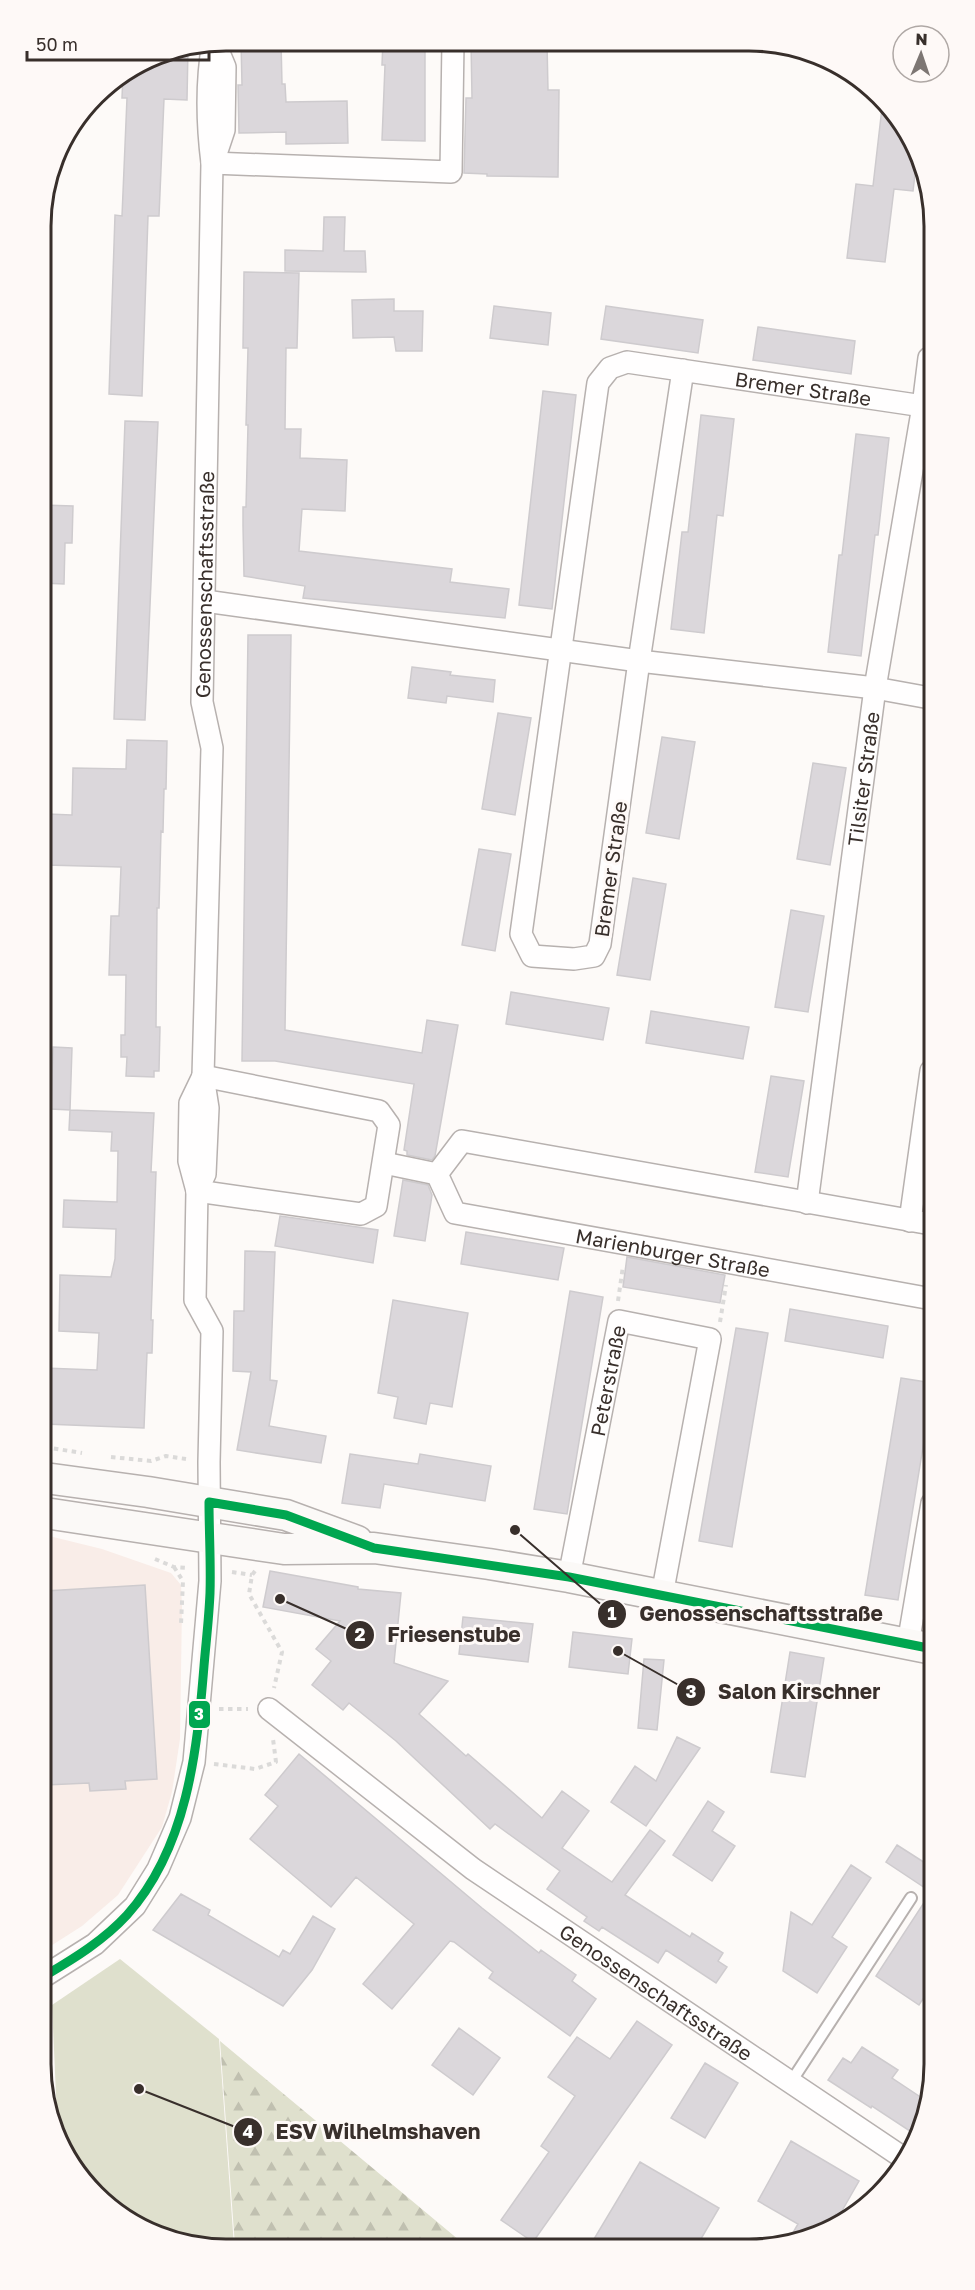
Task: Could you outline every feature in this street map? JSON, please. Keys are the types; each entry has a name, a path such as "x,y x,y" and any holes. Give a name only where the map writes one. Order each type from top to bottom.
{"main road":[{"path":"51,1479 286,1515 374,1548"},
{"path":"51,1514 284,1549 374,1548 569,1577 920,1647"}],"street":[{"name":"Genossenschaftsstraße","path":"51,1972 95,1944 135,1906 158,1869 180,1818 194,1762 200,1707 210,1581 208,1462 212,1331 195,1300 197,1191 189,1161 190,1103 203,1076 212,748 202,702 212,163 224,129 225,109 225,68 218,51"},
{"path":"212,163 451,171 453,51"},
{"name":"Bremer Straße","path":"683,370 639,661 600,944 594,956 574,959 532,956 521,934 598,383 610,368 627,362 683,370 923,406"},
{"name":"Tilsiter Straße","path":"807,1203 875,688 924,398"},
{"path":"205,601 562,651 875,688 924,697"},
{"path":"197,1191 361,1215 376,1206 389,1125 379,1111 203,1076"},
{"path":"910,1221 924,1121"},
{"path":"384,1162 437,1174 462,1141 924,1223"},
{"name":"Marienburger Straße","path":"437,1174 455,1212 924,1298"},
{"name":"Peterstraße","path":"569,1577 619,1321 710,1340"},
{"path":"662,1595 710,1340"},
{"path":"920,1647 924,1599"},
{"name":"Genossenschaftsstraße","path":"269,1709 474,1869 899,2155"}],"lane":[{"path":"791,2082 911,1898"}],"path":[{"path":"617,1308 626,1245"},
{"path":"710,1340 717,1341 730,1263"},
{"path":"51,1448 86,1454"},
{"path":"109,1457 151,1461 166,1456 208,1462"},
{"path":"174,1567 183,1581 181,1628"},
{"path":"194,1762 255,1769 276,1762 269,1709 282,1652 249,1594 252,1575 258,1569"},
{"path":"200,1707 215,1710 269,1709"}],"shaded area":[{"path":"51,1536 102,1549 171,1573 181,1585 180,1739 172,1792 162,1827 118,1895 82,1926 51,1946"}],"green space":[{"path":"120,1959 219,2039 233,2239 203,2238 169,2230 129,2210 94,2180 74,2152 57,2110 52,2005"},
{"path":"220,2041 458,2239 234,2239"}],"building":[{"path":"241,51 281,51 282,84 285,84 286,102 347,101 348,143 286,144 286,132 239,133 238,85 242,85"},
{"path":"383,51 425,51 425,141 382,140 385,65 382,65"},
{"path":"471,51 547,51 548,90 559,90 558,177 487,176 487,174 464,173 466,98 472,98"},
{"path":"188,55 187,100 164,99 159,216 148,216 142,396 109,394 115,215 122,216 127,98 122,98 123,85 138,74 169,60"},
{"path":"882,112 901,138 915,172 913,191 894,189 885,262 847,258 856,184 873,186"},
{"path":"324,217 345,217 344,251 365,251 366,272 285,271 285,250 323,251"},
{"path":"244,272 299,273 297,348 286,348 285,429 301,429 300,458 347,460 345,511 302,509 299,551 452,569 450,582 509,589 505,618 303,598 305,586 244,576 243,507 246,507 248,348 243,348"},
{"path":"394,299 394,311 423,311 422,351 396,351 394,337 353,338 352,300"},
{"path":"494,306 551,313 548,345 490,338"},
{"path":"606,306 703,320 698,353 601,339"},
{"path":"758,327 855,341 851,374 753,360"},
{"path":"543,391 576,395 552,609 519,605"},
{"path":"701,415 734,419 723,516 717,515 704,633 671,629 682,532 688,532"},
{"path":"125,421 158,422 145,720 114,719"},
{"path":"856,434 889,438 861,656 828,652"},
{"path":"51,505 73,506 72,543 65,543 64,584 51,583"},
{"path":"248,635 291,635 285,1030 422,1053 427,1020 458,1025 435,1156 432,1160 407,1155 407,1151 404,1150 414,1084 275,1061 242,1061"},
{"path":"412,667 451,672 450,675 495,680 493,702 447,696 446,703 408,698"},
{"path":"498,713 531,718 515,815 482,809"},
{"path":"662,737 695,742 679,839 646,833"},
{"path":"127,740 167,741 159,908 157,908 156,1027 160,1027 159,1071 154,1071 154,1077 126,1076 127,1057 121,1057 121,1035 125,1035 126,975 109,975 111,916 119,916 121,867 51,865 51,814 72,815 73,768 126,769"},
{"path":"813,763 846,768 830,865 797,859"},
{"path":"479,849 511,854 495,951 462,945"},
{"path":"633,878 666,884 650,980 617,975"},
{"path":"791,910 824,916 808,1012 775,1007"},
{"path":"511,992 609,1008 603,1040 506,1024"},
{"path":"651,1011 749,1027 743,1059 646,1043"},
{"path":"53,1047 72,1048 70,1110 51,1109"},
{"path":"771,1076 804,1081 788,1177 755,1172"},
{"path":"70,1110 154,1113 151,1172 156,1172 152,1353 147,1353 144,1428 51,1424 51,1368 97,1370 99,1333 59,1331 60,1275 111,1277 115,1259 116,1229 63,1227 64,1200 117,1202 118,1151 111,1151 112,1132 69,1130"},
{"path":"403,1180 428,1185 432,1195 425,1241 394,1236"},
{"path":"280,1216 378,1230 373,1263 275,1246"},
{"path":"466,1232 564,1248 558,1280 461,1264"},
{"path":"245,1251 275,1252 270,1380 277,1381 269,1426 326,1436 321,1463 237,1450 251,1372 233,1371 234,1311 244,1311"},
{"path":"627,1257 725,1275 720,1303 623,1287"},
{"path":"570,1291 603,1297 567,1514 534,1509"},
{"path":"393,1300 468,1313 452,1407 430,1403 426,1424 394,1418 398,1397 378,1393"},
{"path":"790,1309 888,1326 883,1358 785,1341"},
{"path":"736,1328 768,1333 732,1547 699,1541"},
{"path":"901,1378 924,1382 924,1441 898,1600 865,1595"},
{"path":"350,1454 418,1464 420,1454 491,1466 485,1501 384,1484 380,1508 342,1503"},
{"path":"270,1571 358,1587 358,1589 401,1593 394,1663 448,1681 419,1714 542,1818 562,1791 589,1811 562,1848 612,1882 650,1830 665,1841 625,1895 690,1937 692,1933 723,1953 718,1961 727,1967 716,1983 666,1950 658,1963 602,1927 599,1931 584,1921 587,1917 547,1889 560,1871 495,1824 490,1829 396,1741 349,1703 343,1710 312,1685 331,1661 316,1649 340,1621 263,1607"},
{"path":"145,1585 157,1779 125,1781 126,1789 90,1791 89,1783 51,1785 51,1591"},
{"path":"463,1617 533,1624 528,1662 459,1654"},
{"path":"573,1632 632,1639 628,1674 569,1667"},
{"path":"790,1652 824,1658 805,1777 771,1772"},
{"path":"644,1659 664,1660 657,1730 638,1728"},
{"path":"677,1737 700,1748 646,1826 611,1802 635,1766 656,1781"},
{"path":"299,1754 482,1908 539,1953 541,1950 576,1975 572,1981 596,1999 570,2036 489,1978 493,1972 454,1942 450,1941 392,2009 363,1984 414,1924 356,1877 331,1907 250,1839 278,1806 265,1795"},
{"path":"708,1801 724,1812 712,1831 735,1846 712,1881 673,1855"},
{"path":"897,1845 924,1862 924,1887 886,1862"},
{"path":"851,1865 871,1878 832,1937 847,1947 817,1993 783,1971 791,1912 812,1925"},
{"path":"181,1894 210,1910 208,1915 279,1957 283,1950 290,1954 313,1916 335,1929 312,1970 283,2006 153,1930"},
{"path":"924,1903 924,1997 919,2005 876,1976"},
{"path":"637,2021 672,2045 535,2239 529,2239 501,2220 549,2152 541,2146 575,2096 548,2077 577,2037 610,2059"},
{"path":"459,2028 500,2058 473,2095 432,2065"},
{"path":"862,2047 898,2070 892,2078 921,2097 911,2132 828,2080 843,2058 851,2063"},
{"path":"705,2063 738,2083 705,2138 671,2118"},
{"path":"791,2141 859,2181 841,2213 816,2226 792,2234 798,2224 758,2201"},
{"path":"640,2162 719,2208 701,2239 594,2239"}],"transit line":[{"name":"3","path":"51,1972 99,1940 127,1915 147,1889 176,1829 192,1765 201,1699 210,1593 209,1502 286,1515 374,1548 569,1577 924,1647"}],"place":[{"name":"Genossenschaftsstraße","path":"515,1530"},
{"name":"Friesenstube","path":"280,1599"},
{"name":"Salon Kirschner","path":"618,1651"},
{"name":"ESV Wilhelmshaven","path":"139,2089"}]}
